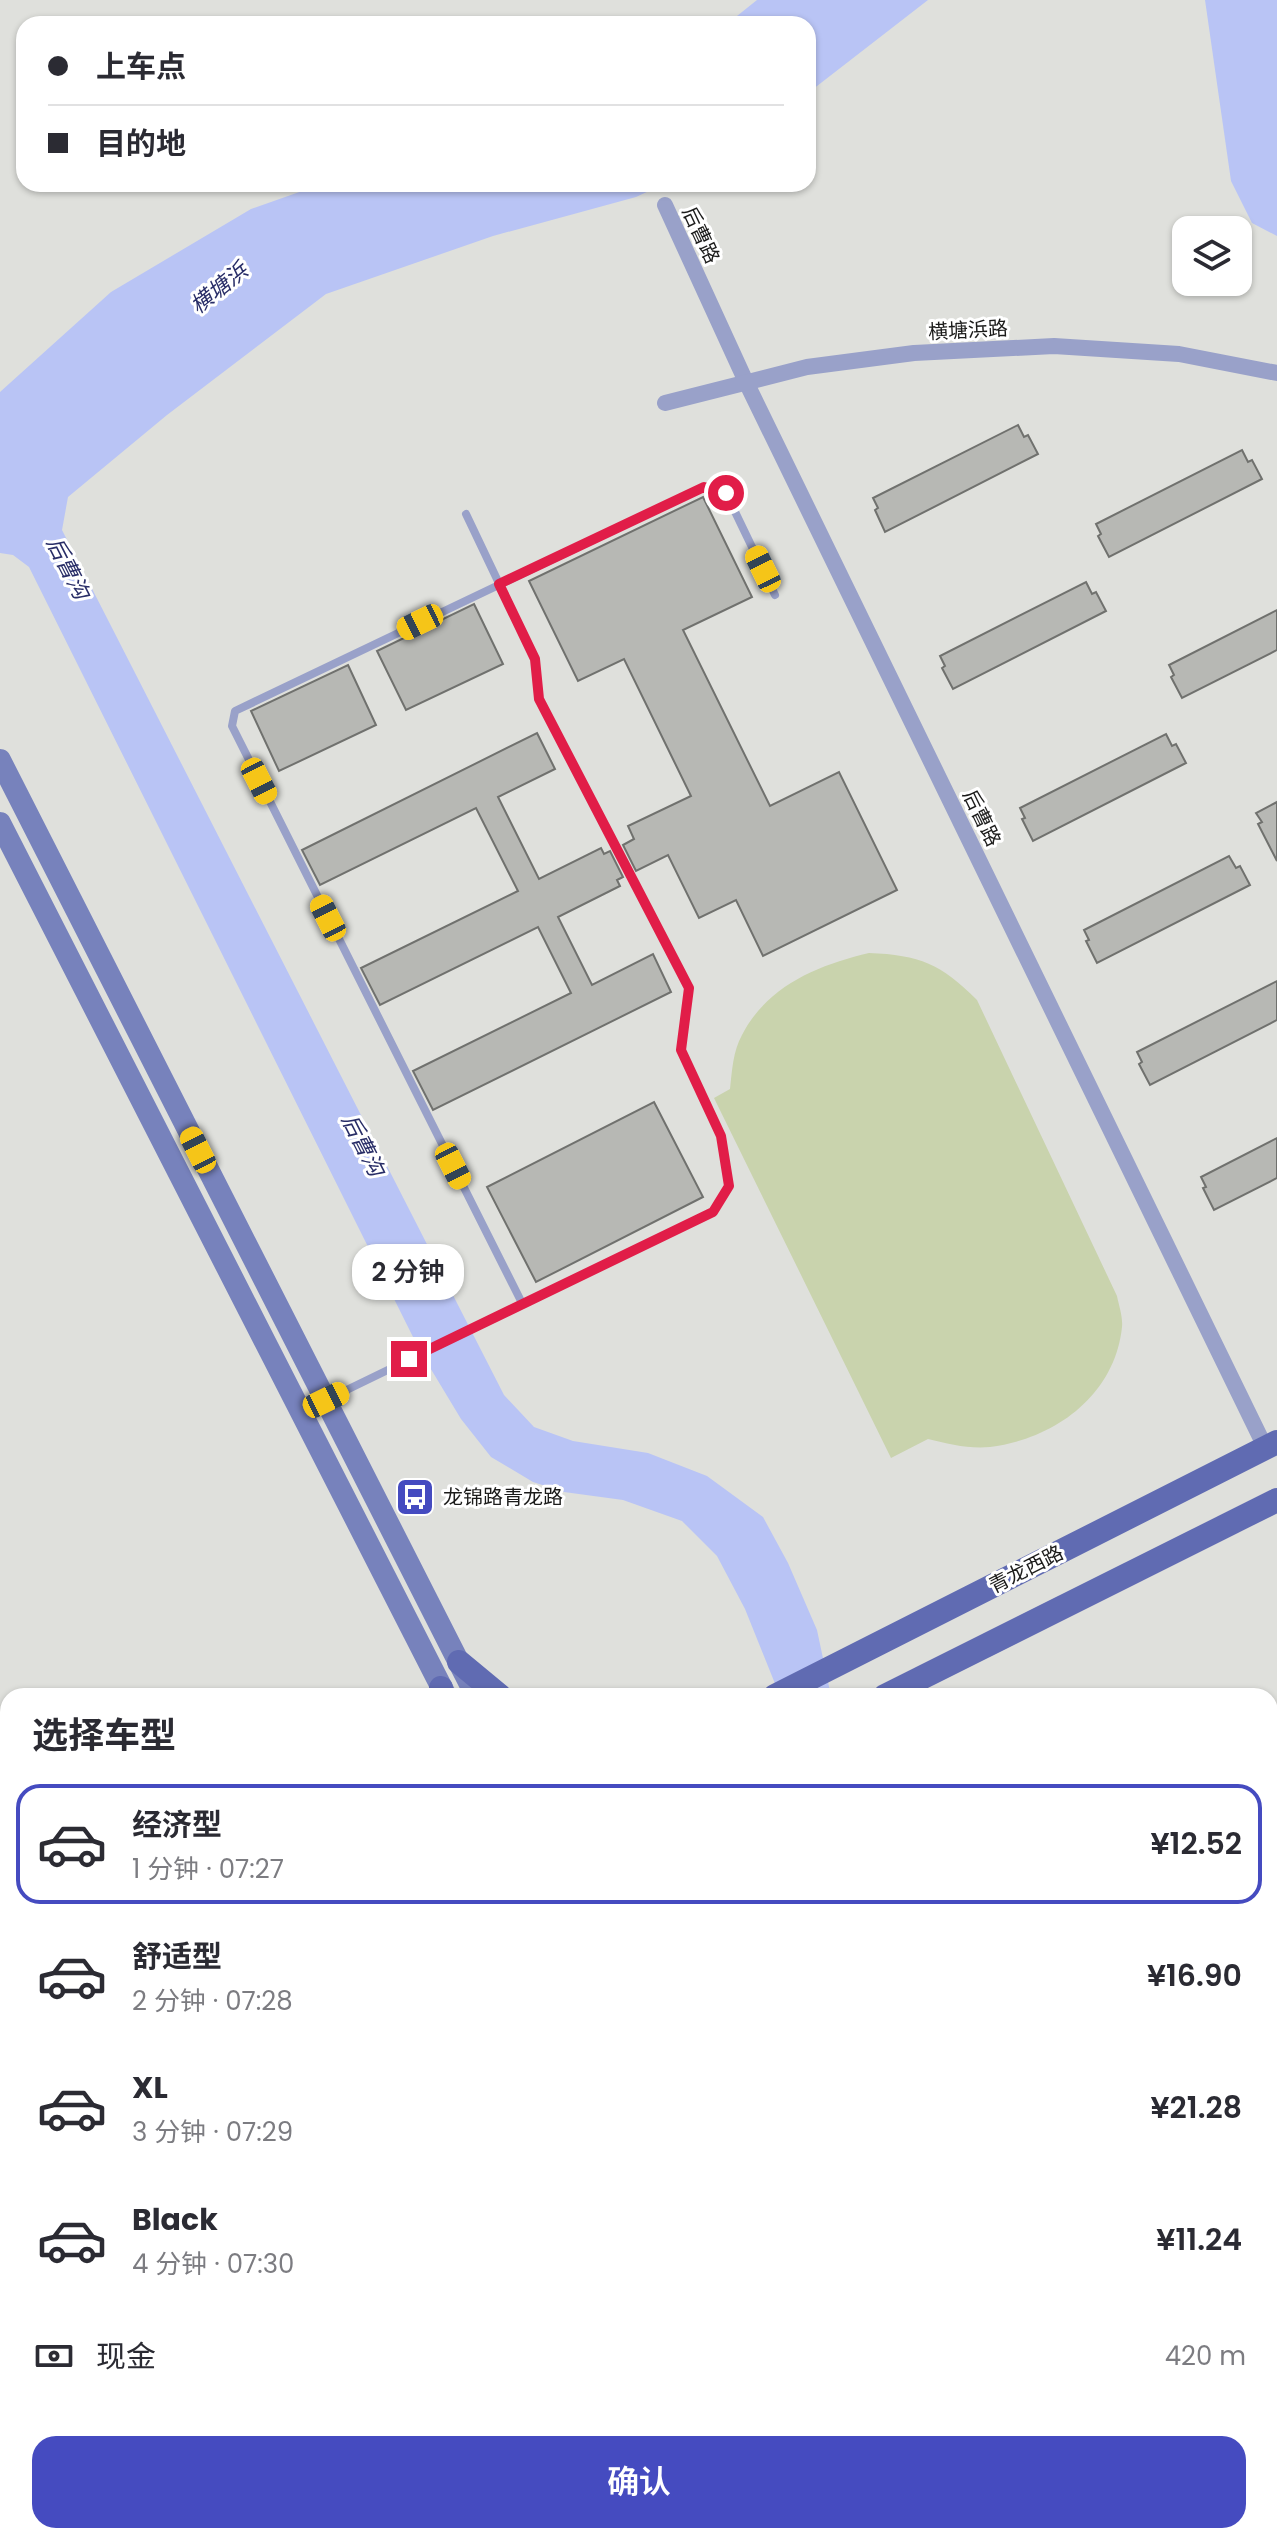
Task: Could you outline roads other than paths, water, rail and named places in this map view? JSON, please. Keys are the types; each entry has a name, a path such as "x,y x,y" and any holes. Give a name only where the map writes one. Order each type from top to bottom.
{"main road":[{"path":"0,760 472,1688"},
{"path":"0,823 440,1688"},
{"name":"青龙西路","path":"791,1688 1271,1445"},
{"path":"901,1688 1277,1500"},
{"path":"459,1662 490,1688"}],"street":[{"name":"后曹路","path":"665,205 747,384 1271,1445"},
{"name":"横塘浜路","path":"665,403 807,367 914,353 1054,346 1179,354 1277,373"}],"lane":[{"path":"522,1303 232,726 235,711 704,487 726,493 775,595"},
{"path":"326,1400 713,1212 729,1186 721,1136 681,1050 689,988 539,699 535,659 466,514"}],"water":[{"path":"757,0 928,0 816,87 816,16 737,16"},
{"path":"1205,0 1277,0 1277,236 1252,223 1252,216 1248,216 1231,181"},
{"path":"299,192 647,192 493,236 326,294 167,415 68,497 62,530 504,1395 534,1427 573,1441 648,1453 707,1476 763,1517 788,1563 817,1630 829,1688 777,1688 745,1609 717,1556 682,1521 623,1500 564,1492 533,1482 491,1457 461,1419 420,1351 29,567 13,555 0,553 0,392 111,292 251,209"}],"place":[{"name":"龙锦路青龙路","path":"415,1497"}],"water label":[{"name":"横塘浜","path":"219,288"},
{"name":"后曹沟","path":"68,568"},
{"name":"后曹沟","path":"363,1145"}]}
